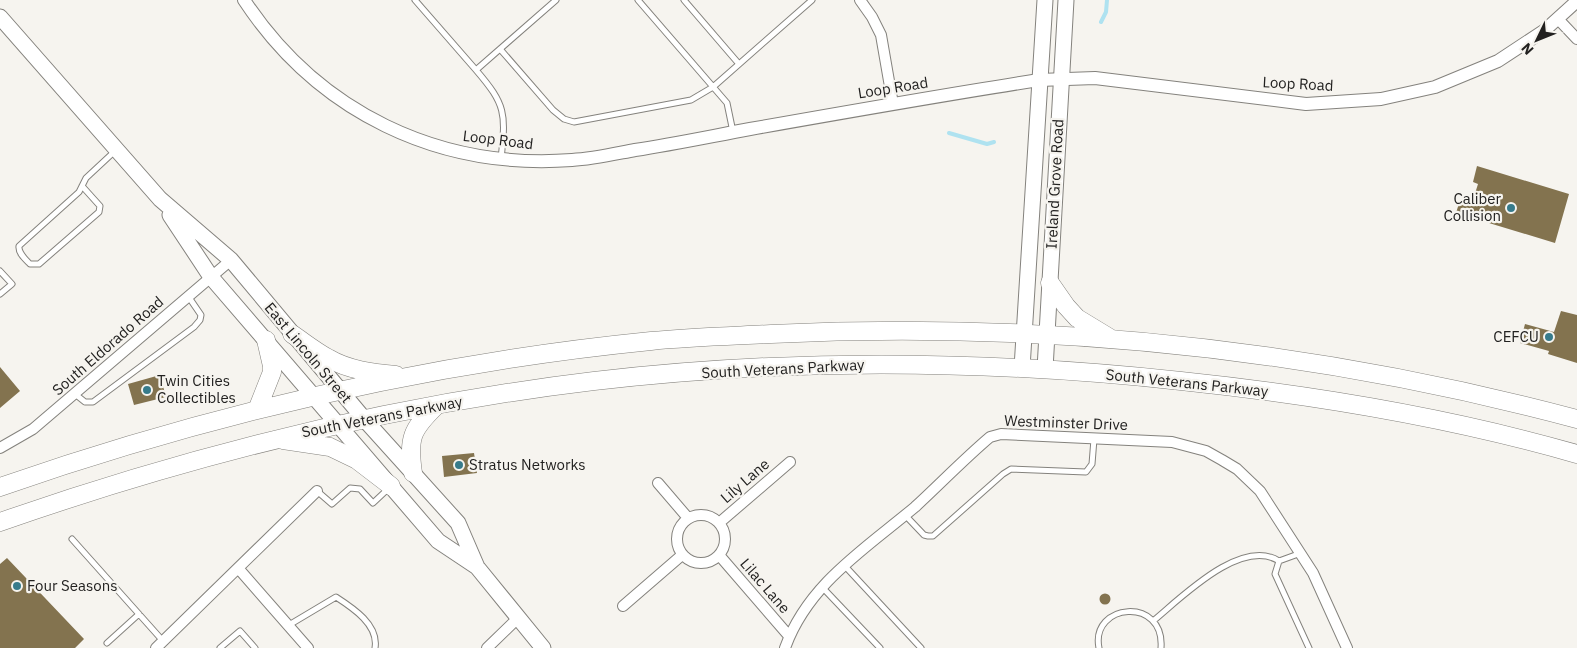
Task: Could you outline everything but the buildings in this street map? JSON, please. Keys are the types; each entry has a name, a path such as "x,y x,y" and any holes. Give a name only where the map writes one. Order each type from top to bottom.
{"highway":[{"path":"1050,283 1077,318 1113,339"},
{"path":"0,487 158,436 257,410 409,376 568,351 689,338 838,331 1024,334 1113,339 1199,347 1330,365 1501,400 1577,419"},
{"path":"292,334 329,359 347,366 363,371 409,376"},
{"path":"257,410 272,372 266,340"},
{"name":"South Veterans Parkway","path":"0,522 126,480 322,428 436,405 596,381 744,369 921,364 1045,368 1241,387 1390,410 1577,454"},
{"path":"413,473 410,454 412,435 419,423 436,405"},
{"path":"275,439 330,447 357,460 391,486"}],"main road":[{"name":"Ireland Grove Road","path":"1022,368 1038,80 1042,54 1045,0"},
{"name":"Ireland Grove Road","path":"1045,368 1066,0"},
{"name":"East Lincoln Street","path":"0,17 160,199 230,260 365,420 458,524 477,567 543,648"},
{"name":"East Lincoln Street","path":"160,199 211,277 438,541 477,567"}],"street":[{"name":"Loop Road","path":"244,0 279,46 301,69 335,96 365,116 431,145 501,160 539,162 573,160 894,104 1038,80 1061,78 1095,78 1306,104 1381,99 1434,87 1498,61 1545,30 1577,1"},
{"path":"860,0 872,17 881,35 894,104"},
{"path":"1558,19 1577,39"},
{"name":"South Eldorado Road","path":"0,448 33,429 230,260"},
{"name":"Westminster Drive","path":"785,648 789,636 822,586 995,435 1172,442 1206,451 1222,460 1236,469 1260,491 1301,553 1320,588 1347,648"},
{"name":"Lily Lane","path":"719,523 790,462"},
{"path":"658,483 688,518"},
{"path":"159,644 317,491"},
{"path":"701,514 719,523 725,536 723,550 719,555 704,563 696,563 688,560 682,554 676,539 682,524 688,518 701,514"},
{"path":"623,606 682,554"},
{"name":"Lilac Lane","path":"719,555 789,636"},
{"path":"238,568 308,648"},
{"path":"487,648 518,618"}],"lane":[{"path":"415,0 489,85 501,106 504,118 501,160"},
{"path":"476,70 556,0"},
{"path":"638,0 727,103 734,132"},
{"path":"684,0 739,64"},
{"path":"500,49 553,110 564,120 574,122 691,100 713,87 812,0"},
{"path":"82,186 100,206 99,212 39,264 30,264 19,249 24,241 79,192 82,186 86,178 115,150"},
{"path":"0,270 12,284 0,294"},
{"path":"75,394 84,402 93,402 194,327 200,320 201,315 188,296"},
{"path":"905,515 924,535 933,536 1011,469 1086,472 1092,464 1094,438"},
{"path":"317,491 332,504 350,488 360,489 373,503 391,486"},
{"path":"72,539 139,614 159,644"},
{"path":"1279,561 1301,553"},
{"path":"1154,621 1203,580 1226,565 1260,556 1271,556 1279,561"},
{"path":"1279,561 1275,574 1310,648"},
{"path":"844,565 921,648"},
{"path":"822,586 880,648"},
{"path":"289,625 336,597 357,610 376,638 375,648"},
{"path":"1099,648 1099,634 1103,625 1118,613 1127,611 1146,615 1154,621 1161,638 1161,648"},
{"path":"107,643 139,614"},
{"path":"220,648 240,631 255,648"}],"waterway":[{"path":"1101,22 1106,12 1107,0"},
{"path":"949,133 987,144 994,142"}],"place":[{"name":"Caliber Collision","path":"1511,208"},
{"name":"CEFCU","path":"1549,337"},
{"name":"Twin Cities Collectibles","path":"147,390"},
{"name":"Stratus Networks","path":"459,465"},
{"name":"Four Seasons","path":"17,586"}]}
